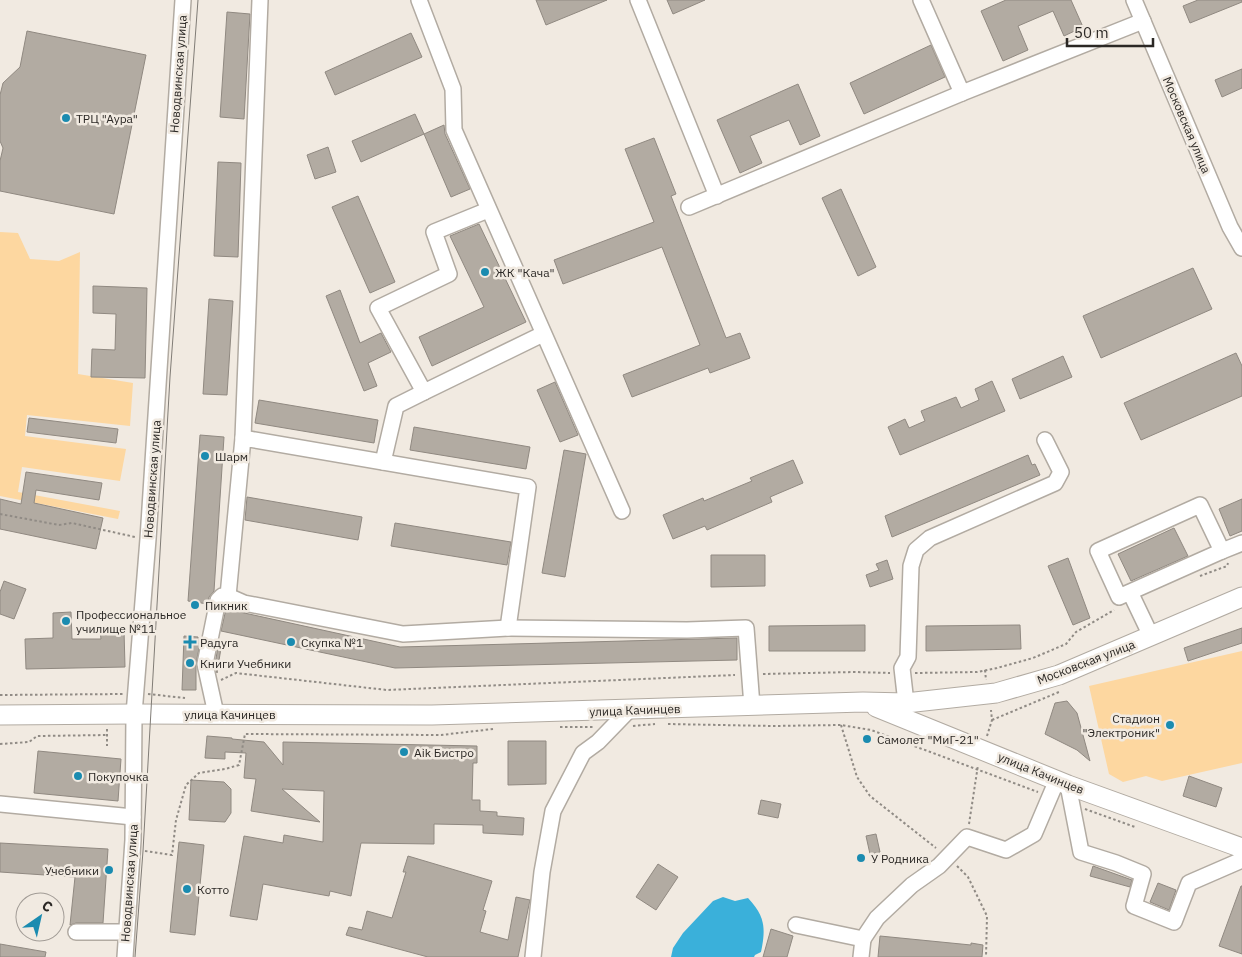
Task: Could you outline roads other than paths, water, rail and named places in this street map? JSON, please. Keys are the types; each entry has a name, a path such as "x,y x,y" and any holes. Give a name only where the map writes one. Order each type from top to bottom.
{"main road":[{"name":"Московская улица","path":"863,702 906,703 996,693 1059,675 1242,597"},
{"name":"улица Качинцев","path":"0,715 432,715 863,702 1063,782 1242,848"}],"street":[{"name":"Новодвинская улица","path":"124,957 133,850 134,714 148,539 183,0"},
{"path":"216,714 204,664 221,600 243,438 260,0"},
{"path":"419,0 454,88 454,130 622,511"},
{"path":"638,0 717,196"},
{"path":"921,0 962,93"},
{"name":"Московская улица","path":"1134,0 1230,227 1242,248"},
{"path":"689,207 962,93 1143,21"},
{"path":"424,392 378,308 449,274 434,232 488,210"},
{"path":"383,462 396,406 543,334"},
{"path":"243,438 528,487 508,628"},
{"path":"906,703 902,668 908,657 911,566 916,550 930,538 1055,483 1061,472 1045,440"},
{"path":"1200,504 1233,547 1133,597 1119,596 1098,551 1200,504"},
{"path":"1133,597 1151,636"},
{"path":"221,600 244,602 403,634 508,628 687,630 746,628 748,674 752,706"},
{"path":"533,957 542,872 553,811 583,753 598,742 629,710"},
{"path":"860,957 863,939 877,918 912,885 940,866 967,837 1006,850 1034,834 1063,782"},
{"path":"1063,782 1081,852 1143,874 1134,906 1174,922 1189,882 1242,860"},
{"path":"0,804 133,816"},
{"path":"796,926 863,939"},
{"path":"76,932 126,932"}],"water":[{"path":"723,897 735,901 748,898 754,905 761,917 764,929 761,952 754,957 671,957 673,948 683,933 713,901"}],"tram line":[{"path":"135,957 143,851 170,377 198,0"}],"place":[{"name":"ТРЦ \"Аура\"","path":"66,118"},
{"name":"ЖК \"Кача\"","path":"485,272"},
{"name":"Шарм","path":"205,456"},
{"name":"Пикник","path":"195,605"},
{"name":"Профессиональное училище №11","path":"66,621"},
{"name":"Радуга","path":"190,642"},
{"name":"Скупка №1","path":"291,642"},
{"name":"Книги Учебники","path":"190,663"},
{"name":"Стадион \"Электроник\"","path":"1170,725"},
{"name":"Самолет \"МиГ-21\"","path":"867,739"},
{"name":"Aik Бистро","path":"404,752"},
{"name":"Покупочка","path":"78,776"},
{"name":"У Родника","path":"861,858"},
{"name":"Учебники","path":"109,870"},
{"name":"Котто","path":"187,889"}]}
